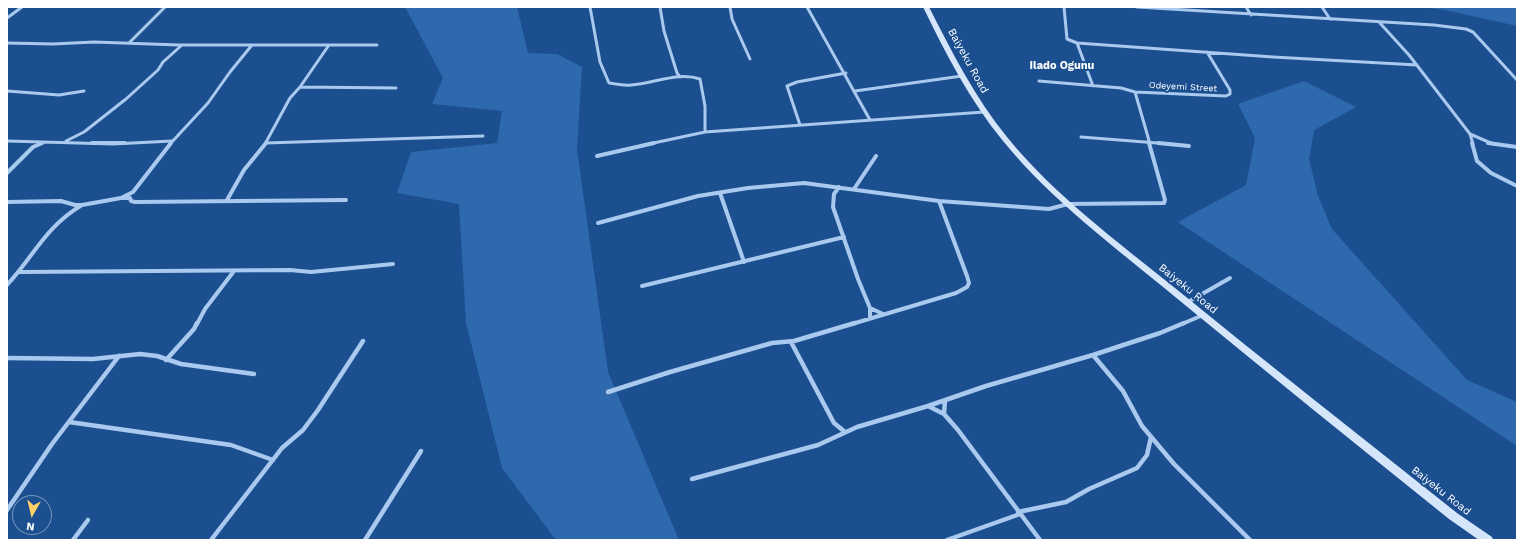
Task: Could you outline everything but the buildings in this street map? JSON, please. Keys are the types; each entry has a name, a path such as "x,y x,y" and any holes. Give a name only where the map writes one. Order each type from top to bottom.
{"main road":[{"name":"Baiyeku Road","path":"926,7 962,76 984,112 1043,182 1188,302 1453,516 1488,540"}],"street":[{"path":"7,18 22,7"},
{"path":"129,43 165,7"},
{"path":"590,7 597,40 598,58 601,70 609,83 620,85 634,84 680,77 694,77 700,79 706,119 705,132"},
{"path":"660,7 664,31 677,73 680,77"},
{"path":"730,7 732,19 750,59"},
{"path":"807,7 846,74 870,120"},
{"path":"1064,7 1067,39 1077,43 1417,65"},
{"path":"1137,7 1434,24 1470,30 1517,80"},
{"path":"1246,7 1251,14"},
{"path":"1322,7 1330,19"},
{"path":"1378,21 1417,65 1470,134 1477,161 1491,173 1517,186"},
{"path":"7,43 53,44 94,42 182,45 377,45"},
{"path":"1077,43 1093,86"},
{"path":"66,142 84,132 120,104 158,70 163,62 182,45"},
{"path":"130,198 133,192 161,158 172,141 199,113 252,45"},
{"path":"227,200 244,170 266,143 290,98 300,87 329,45"},
{"name":"Odeyemi Street","path":"1135,92 1226,96 1230,94 1230,90 1207,52"},
{"path":"800,125 787,86 797,82 846,74"},
{"path":"855,91 962,76"},
{"path":"598,223 694,197 748,188 804,183 939,200 1049,209 1068,204 1164,203 1165,200 1135,92 1121,88 1039,81"},
{"path":"300,87 396,88"},
{"path":"7,91 59,95 84,91"},
{"path":"597,156 705,132 984,112"},
{"path":"1470,134 1489,144 1517,147"},
{"path":"266,143 483,136"},
{"path":"1081,137 1189,146"},
{"path":"7,141 113,144 172,141"},
{"path":"33,147 34,141"},
{"path":"7,173 33,147 45,142"},
{"path":"854,189 876,156"},
{"path":"839,187 834,194 833,207 858,279 870,308 870,318"},
{"path":"121,198 133,192"},
{"path":"720,193 744,262"},
{"path":"7,202 61,201 82,205 121,198 130,198 131,201 135,202 346,200"},
{"path":"608,392 670,372 772,343 791,342 956,293 966,288 969,283 939,200"},
{"path":"71,204 73,210"},
{"path":"7,285 20,272 39,242 73,210 82,205"},
{"path":"642,286 844,237"},
{"path":"20,272 290,270 311,272 393,264"},
{"path":"166,360 194,328 205,309 234,271"},
{"path":"1188,302 1230,278"},
{"path":"870,308 883,314"},
{"path":"692,479 818,445 845,432 986,386 1093,355 1160,333 1203,314"},
{"path":"211,540 282,448 298,435 314,415 363,341"},
{"path":"791,342 834,423 845,432"},
{"path":"7,358 93,359 140,354 157,356 180,364 254,374"},
{"path":"1093,355 1123,391 1142,426 1151,437 1174,464 1250,540"},
{"path":"7,510 69,422 119,356"},
{"path":"944,414 945,400"},
{"path":"928,406 944,414 958,430 1040,540"},
{"path":"69,422 231,445 273,460"},
{"path":"947,540 1019,513 1066,502 1089,489 1136,468 1143,462 1147,455 1151,437"},
{"path":"365,540 422,451"},
{"path":"73,540 88,520"}],"shaded area":[{"path":"405,7 517,7 528,53 557,54 582,67 577,149 608,372 679,540 556,540 502,468 466,323 459,204 397,193 411,152 497,143 502,111 432,104 443,78"},
{"path":"1421,7 1517,7 1517,26 1445,10"},
{"path":"1304,81 1356,107 1314,130 1309,159 1318,196 1332,229 1467,380 1517,402 1517,446 1178,222 1246,185 1255,138 1238,104"}],"district":[{"name":"Ilado Ogunu","path":"1062,66"}]}
